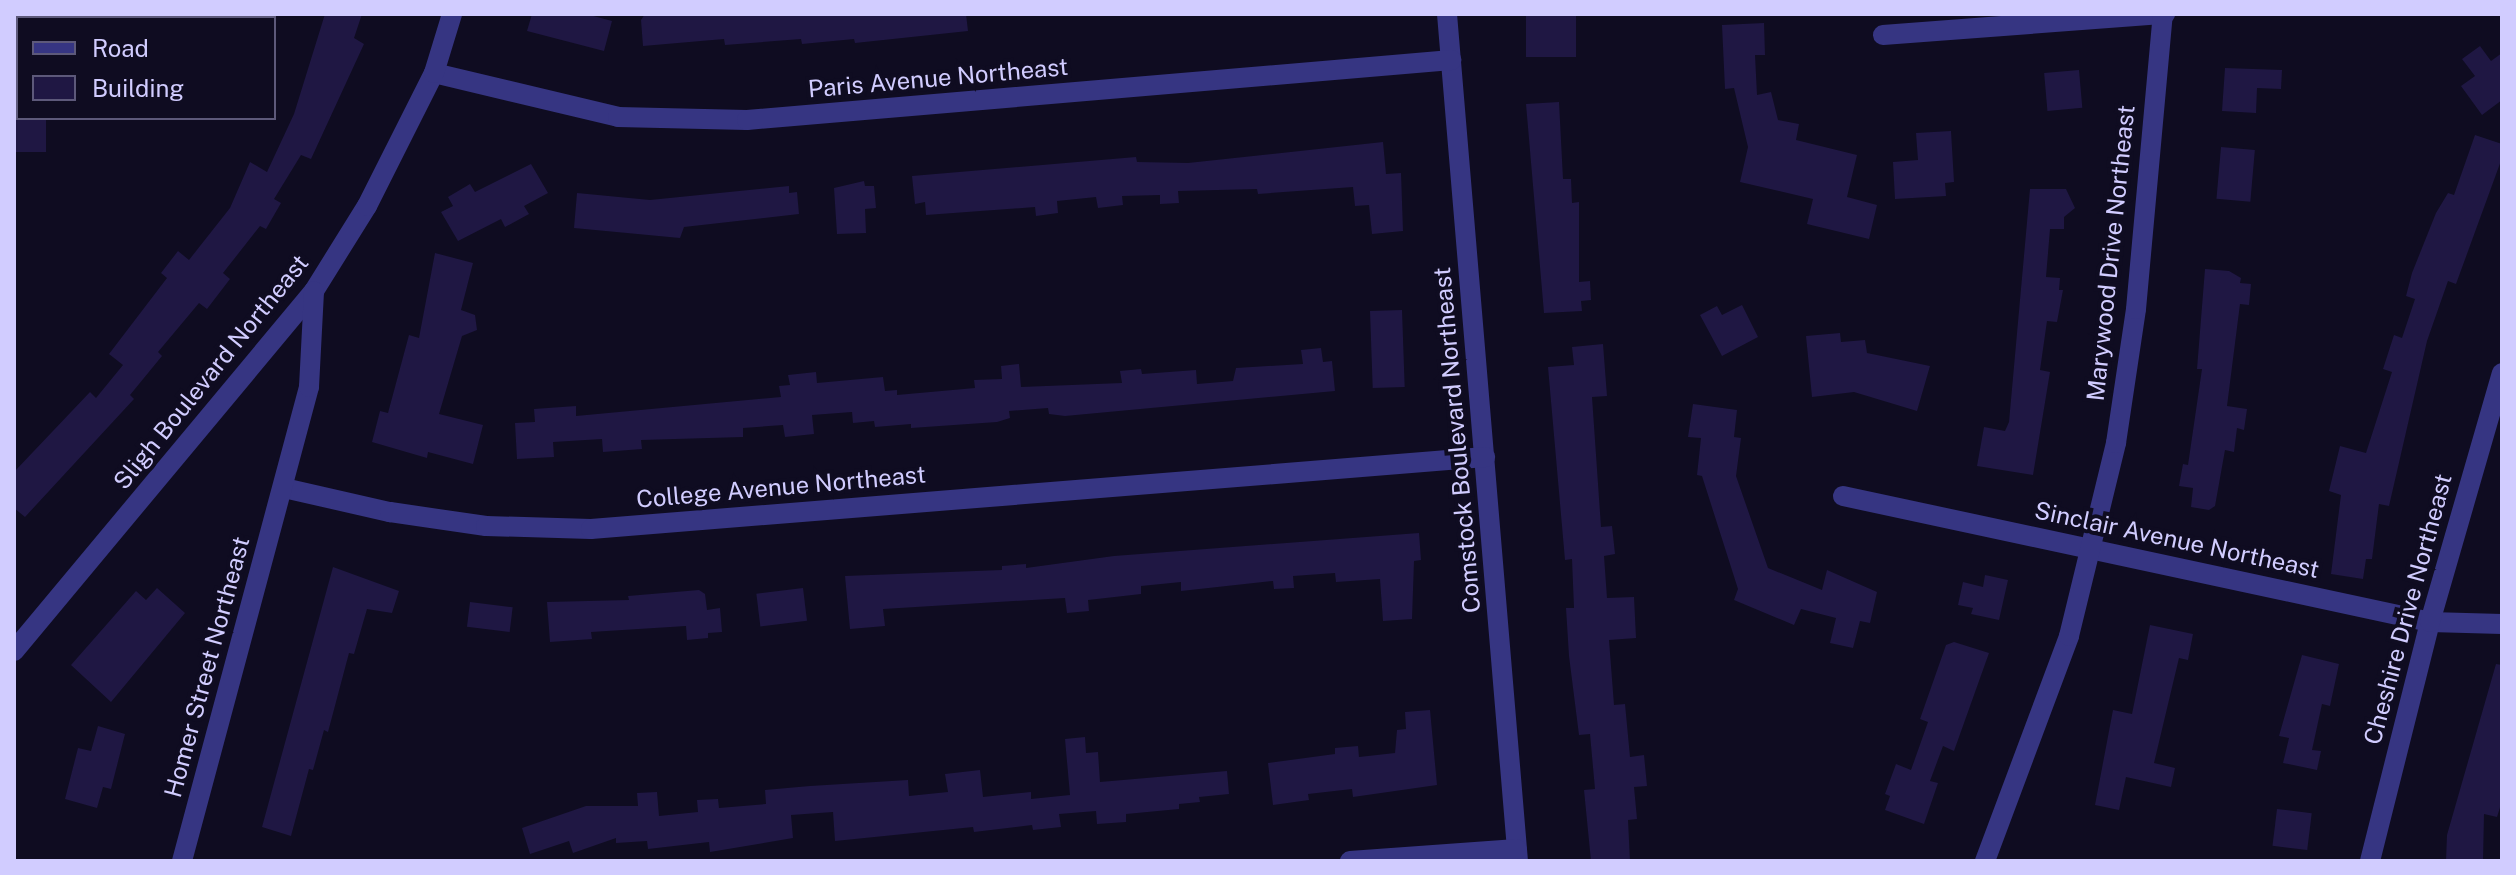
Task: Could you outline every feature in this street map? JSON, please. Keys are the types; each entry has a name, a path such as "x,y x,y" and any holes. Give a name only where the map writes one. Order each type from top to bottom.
{"street":[{"name":"Sligh Boulevard Northeast","path":"14,651 314,291 367,206 434,73 452,14"},
{"name":"Comstock Boulevard Northeast","path":"1447,14 1518,855"},
{"path":"1883,35 2163,14"},
{"name":"Marywood Drive Northeast","path":"1985,861 2046,707 2093,548 2116,443 2136,309 2163,14"},
{"name":"Paris Avenue Northeast","path":"434,73 618,117 747,120 1451,60"},
{"path":"284,488 309,387 314,291"},
{"name":"Cheshire Drive Northeast","path":"2370,861 2430,622 2502,373"},
{"name":"College Avenue Northeast","path":"284,488 390,512 486,526 591,529 1485,457"},
{"name":"Homer Street Northeast","path":"182,861 228,678 284,488"},
{"name":"Sinclair Avenue Northeast","path":"1843,496 2430,622 2502,624"},
{"path":"1350,861 1518,855"}],"building":[{"path":"325,14 362,14 354,38 364,44 311,159 301,155 274,199 281,203 266,229 260,226 223,273 230,279 207,309 199,303 158,352 162,356 130,395 134,399 25,517 14,508 14,472 90,392 96,398 123,365 109,354 167,278 161,273 178,251 189,260 230,208 250,162 267,172 294,114"},
{"path":"532,14 586,14 612,21 604,51 527,31"},
{"path":"645,14 966,14 968,31 855,43 854,39 802,44 801,39 725,45 724,39 643,46 641,20"},
{"path":"1526,14 1576,14 1576,57 1526,57"},
{"path":"1764,23 1765,55 1755,55 1757,95 1771,92 1778,120 1799,124 1796,140 1857,155 1847,197 1877,205 1869,239 1807,224 1813,199 1740,182 1748,147 1734,88 1725,89 1722,25"},
{"path":"2480,46 2491,61 2502,53 2502,100 2482,115 2461,86 2475,76 2462,59"},
{"path":"2225,68 2282,70 2281,89 2257,88 2256,113 2222,111"},
{"path":"2079,70 2082,108 2047,111 2044,73"},
{"path":"1559,102 1563,179 1571,179 1572,203 1579,202 1579,282 1590,281 1591,300 1581,301 1582,311 1544,313 1526,104"},
{"path":"14,118 46,120 46,152 14,152"},
{"path":"1951,131 1954,182 1945,183 1946,196 1895,199 1893,162 1918,160 1916,133"},
{"path":"2475,135 2502,144 2502,158 2456,284 2448,281 2427,341 2389,506 2379,504 2372,559 2366,559 2363,579 2331,574 2341,495 2329,491 2340,446 2366,453 2392,372 2383,369 2394,335 2402,338 2415,299 2406,296 2412,273 2436,213 2448,193 2454,195"},
{"path":"1383,142 1386,174 1401,173 1403,231 1372,234 1369,205 1355,206 1353,187 1258,194 1257,189 1178,191 1179,203 1160,204 1160,195 1122,196 1123,205 1098,208 1096,197 1057,201 1058,213 1036,216 1035,207 926,215 925,202 915,204 912,176 1136,157 1137,162 1188,163"},
{"path":"2221,147 2255,150 2250,202 2216,199"},
{"path":"531,164 548,193 524,206 529,214 505,227 501,219 458,241 441,212 453,206 448,197 470,184 475,192"},
{"path":"864,181 865,186 874,186 876,208 865,209 866,233 837,234 834,188"},
{"path":"789,186 789,193 797,192 799,214 684,227 680,238 574,228 577,193 650,200"},
{"path":"2030,189 2066,189 2075,208 2064,217 2064,229 2050,229 2046,277 2060,278 2059,290 2063,290 2057,322 2047,321 2040,370 2050,372 2033,475 1977,466 1984,427 2005,431 2009,422"},
{"path":"435,253 473,263 461,310 475,315 477,330 462,336 439,414 483,425 473,464 428,452 427,458 372,442 380,411 388,413 409,335 419,338"},
{"path":"2205,269 2229,271 2241,278 2240,283 2251,284 2249,305 2240,304 2227,406 2247,409 2244,430 2237,428 2234,452 2225,450 2215,506 2209,510 2191,507 2193,488 2179,486 2183,464 2188,465 2202,369 2197,369"},
{"path":"1742,305 1758,337 1722,356 1700,315 1717,306 1722,315"},
{"path":"1402,310 1405,387 1373,388 1370,311"},
{"path":"1840,333 1841,342 1865,340 1867,353 1930,366 1917,411 1854,392 1812,397 1806,336"},
{"path":"1603,344 1607,396 1592,397 1601,527 1612,526 1615,554 1604,556 1607,598 1634,597 1636,638 1609,640 1614,705 1625,704 1630,757 1644,755 1647,786 1634,787 1637,819 1628,820 1630,861 1591,861 1584,790 1595,789 1590,734 1579,735 1569,656 1566,608 1574,608 1572,559 1565,560 1548,367 1574,365 1572,347"},
{"path":"1321,348 1323,362 1332,361 1335,391 1065,416 1049,414 1048,408 1009,411 1010,418 997,422 911,428 911,424 875,427 874,421 853,423 852,412 812,415 814,434 785,437 783,425 743,428 743,437 641,440 642,449 603,452 602,439 553,442 554,457 517,459 515,423 535,422 534,409 576,406 576,416 781,397 779,386 790,385 788,375 816,372 817,383 883,377 885,391 897,390 897,395 975,388 974,380 1002,379 1001,366 1019,364 1021,387 1122,383 1120,371 1141,369 1142,374 1196,370 1197,384 1233,381 1236,368 1303,364 1301,350"},
{"path":"1693,404 1737,410 1734,437 1741,438 1736,476 1768,568 1822,590 1827,570 1877,592 1870,623 1860,621 1853,648 1830,643 1836,618 1801,609 1794,625 1734,600 1738,589 1702,476 1697,475 1701,438 1688,437"},
{"path":"1419,533 1421,560 1414,561 1412,619 1383,621 1380,579 1336,582 1335,573 1293,576 1294,588 1274,589 1273,581 1181,591 1181,582 1141,586 1141,594 1088,600 1089,611 1067,613 1065,598 883,609 885,626 850,629 845,576 1002,570 1002,566 1026,564 1026,568 1114,556"},
{"path":"333,567 399,591 392,613 367,609 354,654 349,653 328,732 324,730 313,770 309,769 291,836 262,827"},
{"path":"1985,575 2008,580 1999,620 1971,614 1973,608 1958,605 1963,582 1983,587"},
{"path":"157,588 185,613 111,702 71,665 136,591 146,600"},
{"path":"803,588 807,621 760,626 756,594"},
{"path":"699,590 705,594 707,610 720,608 722,632 708,633 708,638 687,640 686,626 591,632 592,639 550,642 547,602 629,600 628,596"},
{"path":"470,602 513,607 510,632 467,627"},
{"path":"2150,625 2193,634 2188,660 2179,658 2154,763 2175,768 2171,787 2126,777 2119,810 2095,805 2113,710 2132,714"},
{"path":"1954,642 1989,653 1954,751 1943,746 1930,781 1938,783 1924,824 1885,810 1890,796 1885,794 1896,764 1911,770 1928,722 1920,719 1946,645"},
{"path":"2302,655 2339,664 2330,706 2322,704 2312,750 2321,751 2317,770 2283,763 2289,738 2279,736"},
{"path":"2496,664 2502,665 2502,801 2497,817 2484,814 2483,861 2446,861 2447,835"},
{"path":"1430,710 1437,785 1353,797 1352,789 1308,794 1309,800 1273,805 1268,763 1335,754 1335,748 1358,746 1359,757 1395,753 1397,730 1406,729 1405,712"},
{"path":"98,726 125,734 111,789 103,787 97,808 65,799 78,748 91,751"},
{"path":"1085,737 1086,753 1098,752 1100,782 1227,771 1229,794 1199,797 1200,802 1179,804 1179,809 1126,814 1126,822 1097,824 1096,811 1059,814 1061,827 1033,830 1032,825 974,832 973,827 835,841 833,812 791,815 793,838 710,852 709,842 648,849 647,841 616,843 616,838 573,853 569,841 530,854 522,828 586,806 638,806 637,793 657,792 659,816 698,812 697,800 718,799 719,808 766,804 765,790 810,786 908,780 909,796 948,792 945,774 980,770 983,797 1031,792 1031,799 1070,795 1065,739"},
{"path":"2277,809 2312,813 2307,850 2272,846"}]}
